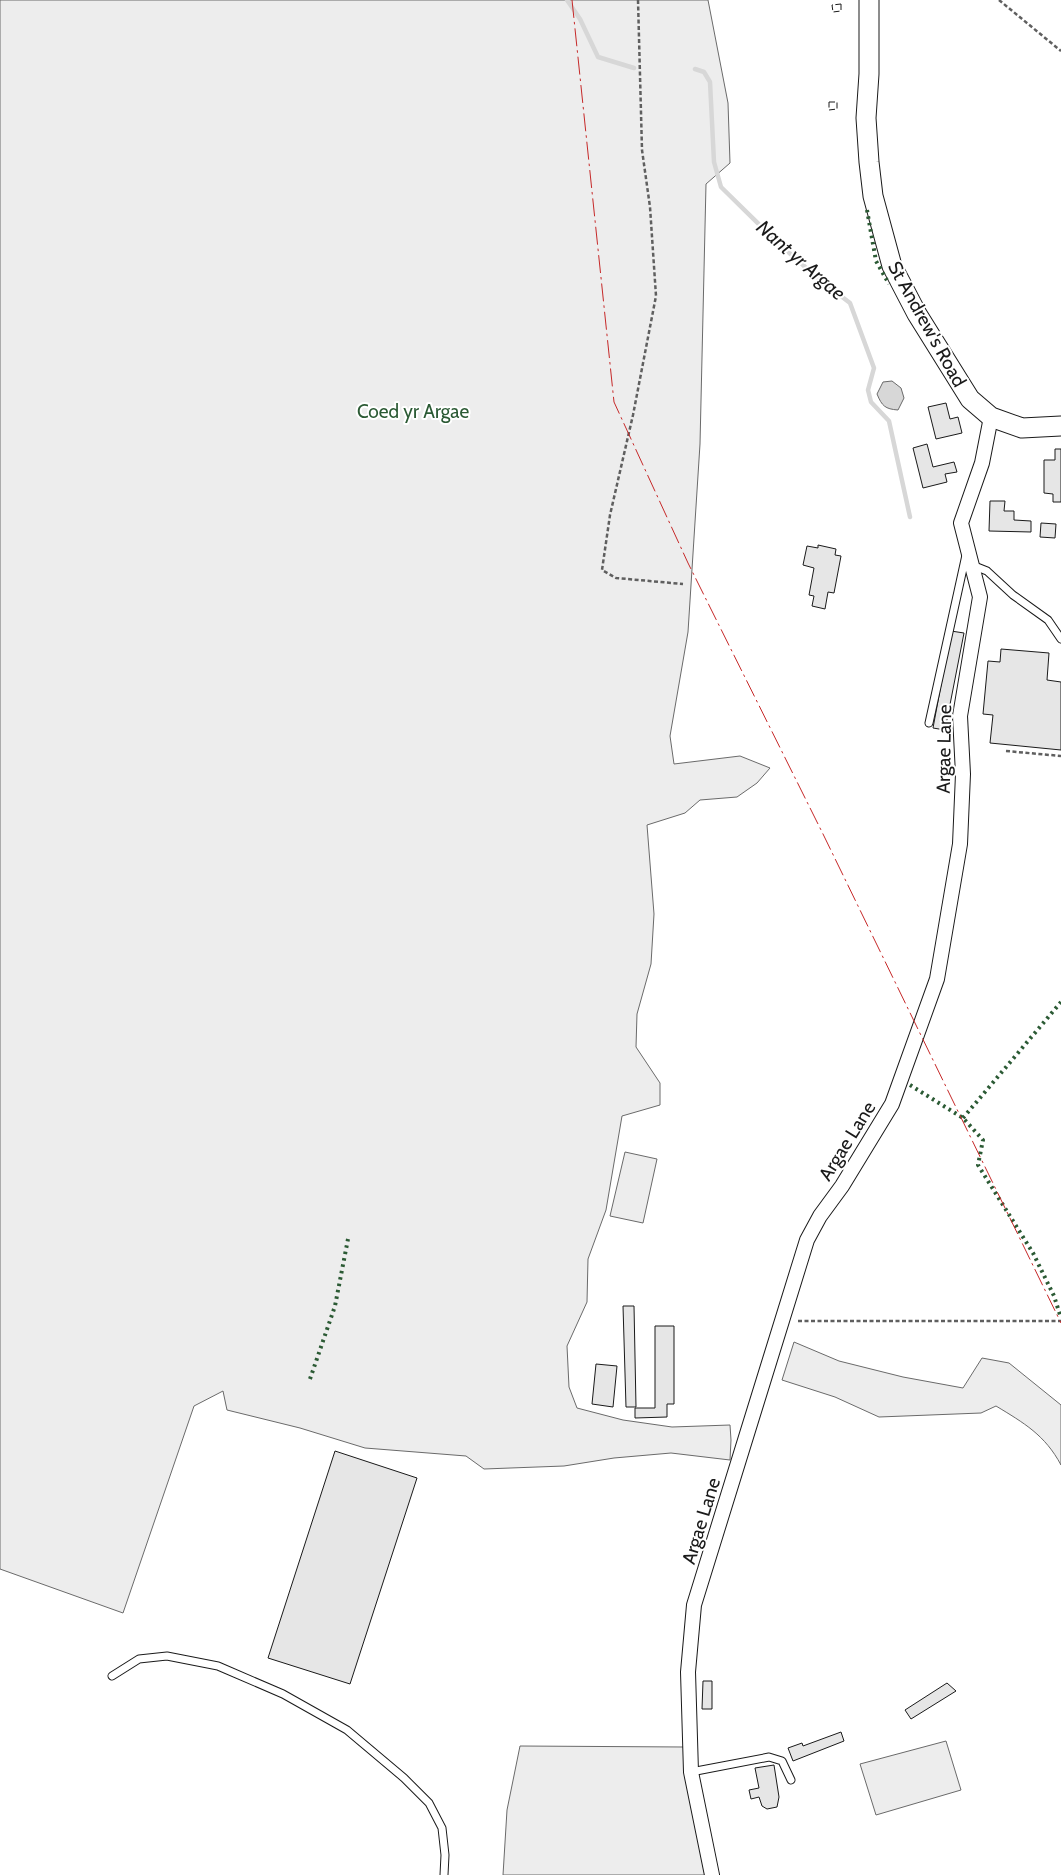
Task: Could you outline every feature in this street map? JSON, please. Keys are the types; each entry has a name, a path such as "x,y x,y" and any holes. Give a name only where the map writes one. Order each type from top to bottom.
{"street":[{"name":"St Andrew's Road","path":"870,0 866,118 868,145 873,196 892,266 917,314 970,399 991,417 1022,428 1061,426"},
{"name":"Argae Lane","path":"712,1875 691,1772 688,1672 694,1605 807,1240 820,1216 842,1186 892,1104 937,979 960,844 964,774 960,716 980,597 961,523 982,464 991,417"}],"lane":[{"path":"929,723 968,547"},
{"path":"972,565 987,571 1012,595 1048,620 1061,639"},
{"path":"1052,625 1061,624"},
{"path":"112,1676 139,1658 168,1656 218,1666 283,1694 348,1730 404,1778 429,1803 442,1828 445,1855 444,1875"},
{"path":"691,1772 769,1757 782,1761 791,1780"}],"path":[{"path":"638,0 642,150 650,208 656,296 633,415 610,515 602,570 616,578 683,584"},
{"path":"999,0 1061,51"},
{"path":"1006,751 1061,756"},
{"path":"792,1321 1061,1322"}],"green space":[{"name":"Coed yr Argae","path":"0,0 708,0 728,103 730,163 706,184 700,444 688,632 670,736 674,764 740,756 770,768 757,783 737,797 700,800 685,813 647,825 654,914 651,964 637,1014 636,1047 660,1083 660,1105 622,1116 606,1210 588,1259 587,1302 567,1346 569,1387 577,1408 623,1420 672,1427 730,1425 730,1460 671,1453 614,1458 564,1466 484,1469 466,1456 365,1448 300,1428 227,1410 223,1391 194,1406 123,1613 0,1569"},
{"path":"625,1152 657,1159 643,1223 610,1216"},
{"path":"794,1342 839,1361 903,1377 963,1388 982,1358 1009,1363 1061,1405 1061,1465 1041,1438 1025,1424 996,1406 981,1413 879,1417 835,1397 782,1380"},
{"path":"946,1741 961,1790 876,1815 860,1764"},
{"path":"520,1746 684,1747 694,1820 705,1875 503,1875 507,1810"}],"shaded area":[{"path":"892,381 901,388 904,398 898,410 885,406 877,394 883,382"}],"building":[{"path":"946,403 950,419 958,417 962,433 936,439 928,407"},
{"path":"927,444 933,467 954,462 957,472 945,474 947,482 923,488 913,448"},
{"path":"1055,449 1061,449 1061,502 1053,502 1053,494 1044,493 1044,460 1055,460"},
{"path":"990,501 1005,501 1004,511 1014,511 1014,520 1031,521 1031,532 989,531"},
{"path":"1041,523 1056,524 1055,538 1040,537"},
{"path":"818,545 836,549 835,555 841,556 834,593 828,592 825,609 812,606 814,596 809,595 814,568 803,565 807,546 818,548"},
{"path":"951,631 964,633 945,730 933,728"},
{"path":"1001,649 1049,653 1047,680 1061,682 1061,750 990,743 993,715 983,714 988,661 1000,662"},
{"path":"623,1306 634,1306 636,1407 626,1407"},
{"path":"655,1326 674,1326 674,1404 667,1404 667,1417 635,1418 635,1408 655,1408"},
{"path":"596,1364 617,1366 613,1407 592,1404"},
{"path":"335,1451 417,1478 350,1684 268,1658"},
{"path":"703,1681 712,1681 712,1709 702,1709"},
{"path":"947,1683 956,1691 911,1719 905,1710"},
{"path":"841,1732 844,1741 793,1761 788,1748 802,1743 803,1746"},
{"path":"774,1765 779,1797 777,1807 767,1809 762,1806 759,1797 751,1799 749,1790 759,1788 755,1768"}],"waterway":[{"name":"Nant yr Argae","path":"567,0 580,19 598,57 634,68"},
{"name":"Nant yr Argae","path":"695,69 704,72 710,82 714,162 721,187 778,243 820,280 850,303 874,368 868,390 871,402 889,421 910,517"}],"hedge":[{"path":"867,210 876,261 889,284"},
{"path":"963,1118 1061,1002"},
{"path":"910,1085 963,1118 983,1140 978,1165 1033,1253 1054,1296 1061,1318"},
{"path":"310,1379 335,1306 348,1239"}],"fence":[{"path":"841,4 841,11 833,12 832,5 841,4"},
{"path":"829,102 837,102 837,109 829,110 829,102"}],"power":[{"path":"572,0 614,402 688,563 823,834 1061,1323"}]}
